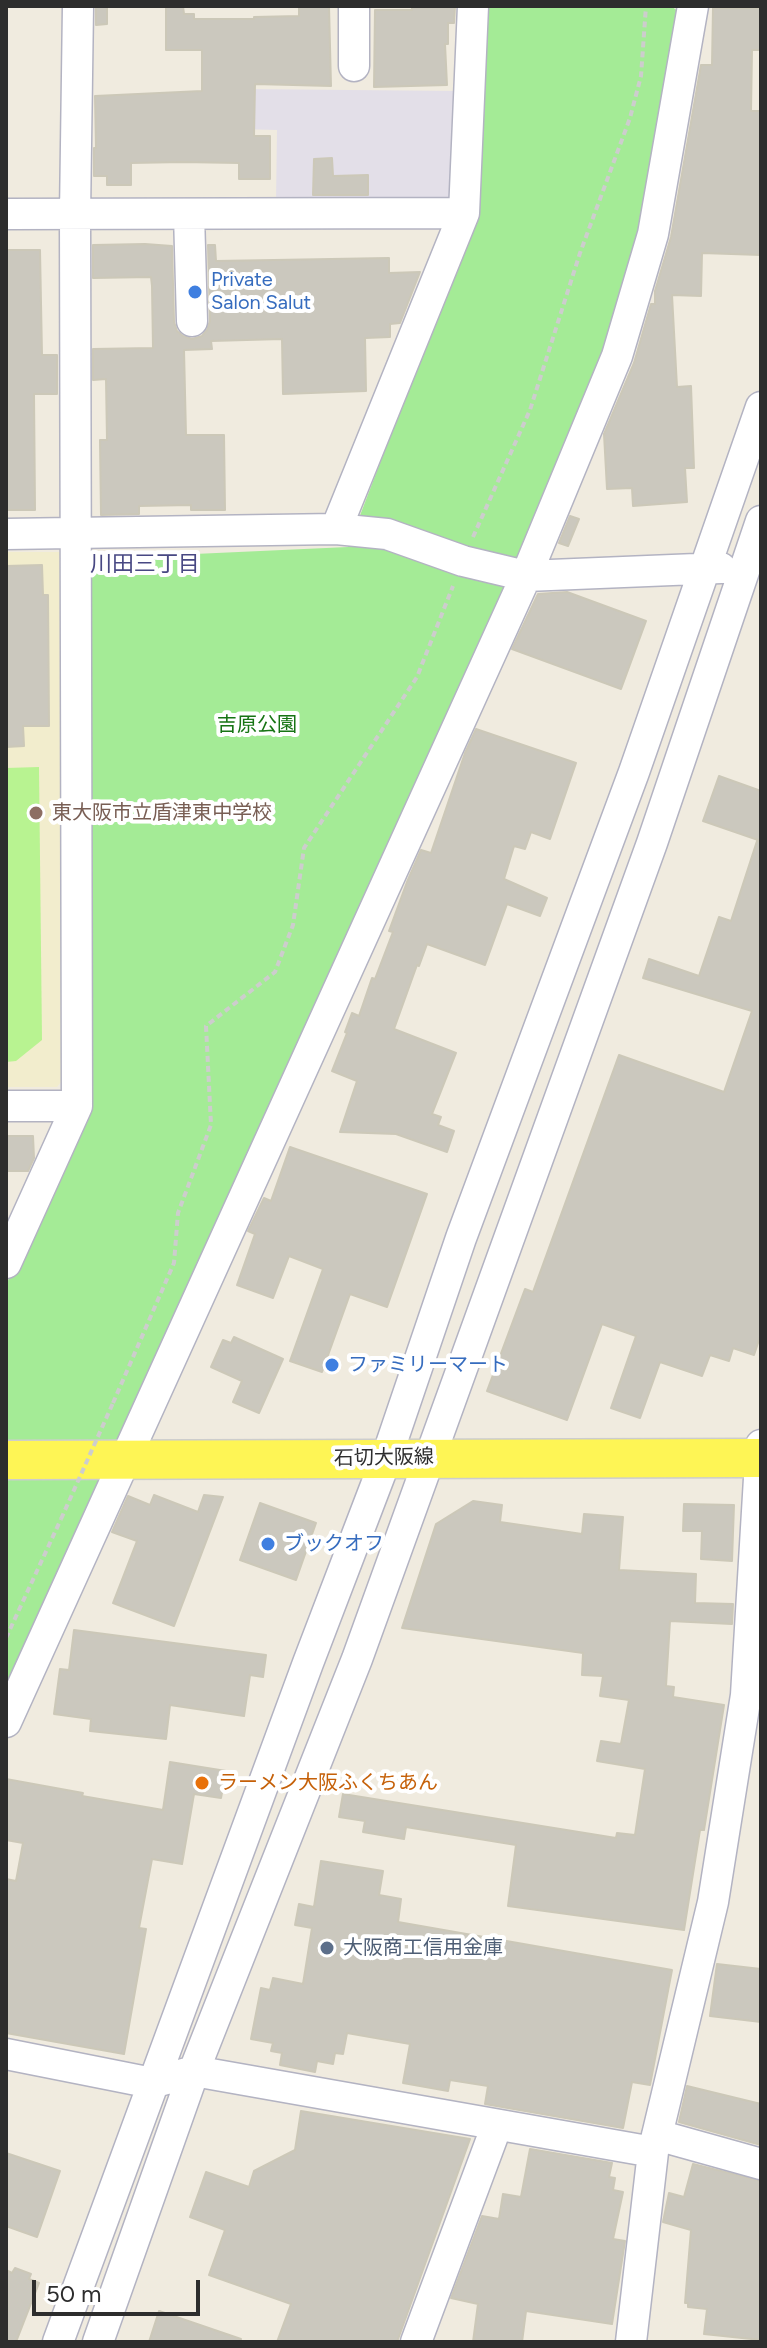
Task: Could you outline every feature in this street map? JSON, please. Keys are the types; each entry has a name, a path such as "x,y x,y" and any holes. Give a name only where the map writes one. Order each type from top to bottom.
{"main road":[{"name":"石切大阪線","path":"6,1460 760,1454"}],"street":[{"path":"6,1263 77,1106 75,214 78,6"},
{"path":"354,6 354,66"},
{"path":"336,529 464,213 473,6"},
{"path":"6,1722 526,576 617,356 653,234 693,6"},
{"path":"6,214 464,213"},
{"path":"189,214 192,321"},
{"path":"58,2342 386,1459 467,1223 634,772 761,407"},
{"path":"98,2342 194,2071 357,1659 753,566 761,521"},
{"path":"6,534 336,529 387,534 463,561 526,576 753,566"},
{"path":"6,1106 77,1106"},
{"path":"631,2342 655,2144 713,1902 754,1696 760,1454"},
{"path":"6,2054 152,2083 194,2071 497,2125 655,2144 761,2164"},
{"path":"416,2342 497,2125"}],"path":[{"path":"6,1638 174,1263 178,1213 211,1125 206,1026 275,972 293,925 304,848 417,677 463,561 530,410 580,253 630,118 641,76 646,9"}],"shaded area":[{"path":"240,89 458,91 457,190 444,203 276,201 277,130 239,129"},
{"name":"東大阪市立盾津東中学校","path":"6,552 63,552 67,1074 57,1087 6,1087"}],"green space":[{"name":"吉原公園","path":"484,6 671,6 679,12 644,234 611,346 523,552 6,1694 6,1285 86,1110 85,559 348,547 474,216"},
{"path":"39,767 42,1040 16,1061 6,1062 6,768"}],"building":[{"path":"96,6 107,6 107,24 96,25"},
{"path":"166,6 183,6 184,14 194,14 194,19 254,19 299,16 299,6 329,6 331,86 255,84 254,136 270,136 270,179 239,179 239,163 182,162 131,163 131,185 107,185 107,176 94,176 95,96 202,91 202,50 166,50"},
{"path":"412,6 455,6 454,23 448,23 448,44 445,44 447,85 374,87 375,10 412,10"},
{"path":"713,8 761,8 761,50 752,50 751,111 761,111 761,255 702,253 701,296 672,295 677,387 691,386 694,468 685,468 687,502 633,506 632,488 607,489 604,434 634,363 651,304 655,304 655,291 671,237 701,65 712,65"},
{"path":"332,158 333,176 368,175 368,195 313,195 314,159"},
{"path":"93,245 172,246 174,322 177,331 192,339 202,336 210,321 208,245 215,245 216,261 389,258 389,273 420,272 400,323 390,324 390,337 365,338 366,391 283,394 282,339 211,341 212,349 184,350 186,435 224,435 225,510 191,510 191,505 139,506 139,514 101,515 100,440 107,440 106,379 93,380 93,349 153,348 152,286 151,277 93,278"},
{"path":"6,250 40,250 42,355 57,355 57,394 34,394 35,510 6,510"},
{"path":"570,516 579,519 568,546 559,543"},
{"path":"42,565 43,595 48,595 49,726 23,726 24,746 6,747 6,566"},
{"path":"567,592 646,621 621,689 512,649 538,594"},
{"path":"476,729 576,763 550,839 531,832 525,849 514,846 504,879 547,898 540,916 507,904 485,965 427,944 417,965 394,1029 456,1053 432,1114 441,1117 438,1125 454,1131 447,1152 396,1134 340,1132 357,1081 332,1071 345,1032 352,1013 359,1016 372,978 375,979 393,932 389,931 421,850 431,853"},
{"path":"719,776 761,791 761,841 703,821"},
{"path":"757,841 761,841 761,1334 754,1355 733,1348 729,1361 710,1355 702,1376 660,1362 640,1418 611,1408 636,1336 602,1324 567,1420 487,1391 525,1289 533,1292 619,1055 724,1092 752,1011 643,978 649,959 699,976 719,917 731,921"},
{"path":"6,1136 33,1136 34,1158 28,1171 6,1171"},
{"path":"290,1147 427,1194 387,1307 350,1294 322,1372 290,1361 323,1269 289,1256 273,1298 237,1285 255,1234 248,1231 264,1198 271,1201"},
{"path":"234,1337 283,1359 259,1413 233,1402 242,1381 211,1367 223,1340 231,1343"},
{"path":"154,1495 198,1512 204,1495 223,1497 174,1626 113,1603 137,1541 112,1532 128,1496 150,1505"},
{"path":"473,1501 502,1505 500,1522 582,1534 584,1514 623,1517 619,1570 696,1574 695,1603 733,1604 732,1624 670,1621 666,1686 674,1687 673,1697 724,1705 684,1930 508,1906 516,1845 406,1827 404,1839 363,1832 365,1821 339,1817 343,1794 616,1838 617,1833 635,1835 645,1769 597,1761 601,1741 621,1744 629,1700 600,1696 603,1676 582,1675 583,1653 402,1628 436,1524"},
{"path":"260,1503 316,1523 296,1580 240,1560"},
{"path":"684,1504 734,1505 732,1561 701,1559 702,1531 683,1531"},
{"path":"74,1630 266,1655 263,1677 250,1675 244,1716 170,1705 166,1739 90,1731 91,1719 54,1714 60,1669 69,1670"},
{"path":"170,1762 226,1771 221,1798 194,1794 182,1864 152,1859 139,1928 146,1929 124,2054 6,2033 6,1879 16,1881 23,1843 6,1840 6,1779 163,1810"},
{"path":"321,1861 383,1871 379,1895 401,1899 398,1922 672,1970 650,2085 632,2082 623,2128 485,2104 488,2086 450,2080 448,2091 403,2083 410,2044 347,2033 343,2054 335,2053 333,2064 317,2061 315,2072 280,2065 282,2053 271,2051 273,2043 251,2039 261,1988 270,1990 273,1978 303,1984 312,1928 295,1925 299,1904 314,1907"},
{"path":"717,1964 761,1969 761,2022 710,2016"},
{"path":"687,2086 761,2104 761,2145 679,2122"},
{"path":"301,2111 470,2139 397,2342 277,2342 291,2304 209,2275 225,2230 190,2217 206,2172 249,2187 254,2171 295,2150"},
{"path":"530,2149 612,2163 609,2177 615,2178 613,2190 623,2192 613,2239 625,2241 612,2324 526,2311 522,2342 473,2342 478,2304 451,2298 482,2216 499,2219 503,2194 521,2197"},
{"path":"6,2153 60,2171 37,2237 6,2226"},
{"path":"693,2164 761,2181 761,2340 704,2334 707,2309 688,2307 685,2303 691,2230 663,2222 669,2193 684,2197"},
{"path":"15,2268 31,2274 29,2279 39,2283 16,2342 6,2342 6,2270 12,2273"},
{"path":"159,2311 241,2339 240,2342 149,2342"}],"place":[{"name":"Private Salon Salut","path":"195,292"},
{"name":"東大阪市立盾津東中学校","path":"36,813"},
{"name":"ファミリーマート","path":"332,1365"},
{"name":"ブックオフ","path":"268,1544"},
{"name":"ラーメン大阪ふくちあん","path":"202,1783"},
{"name":"大阪商工信用金庫","path":"327,1948"}],"district":[{"name":"川田三丁目","path":"145,565"}]}
